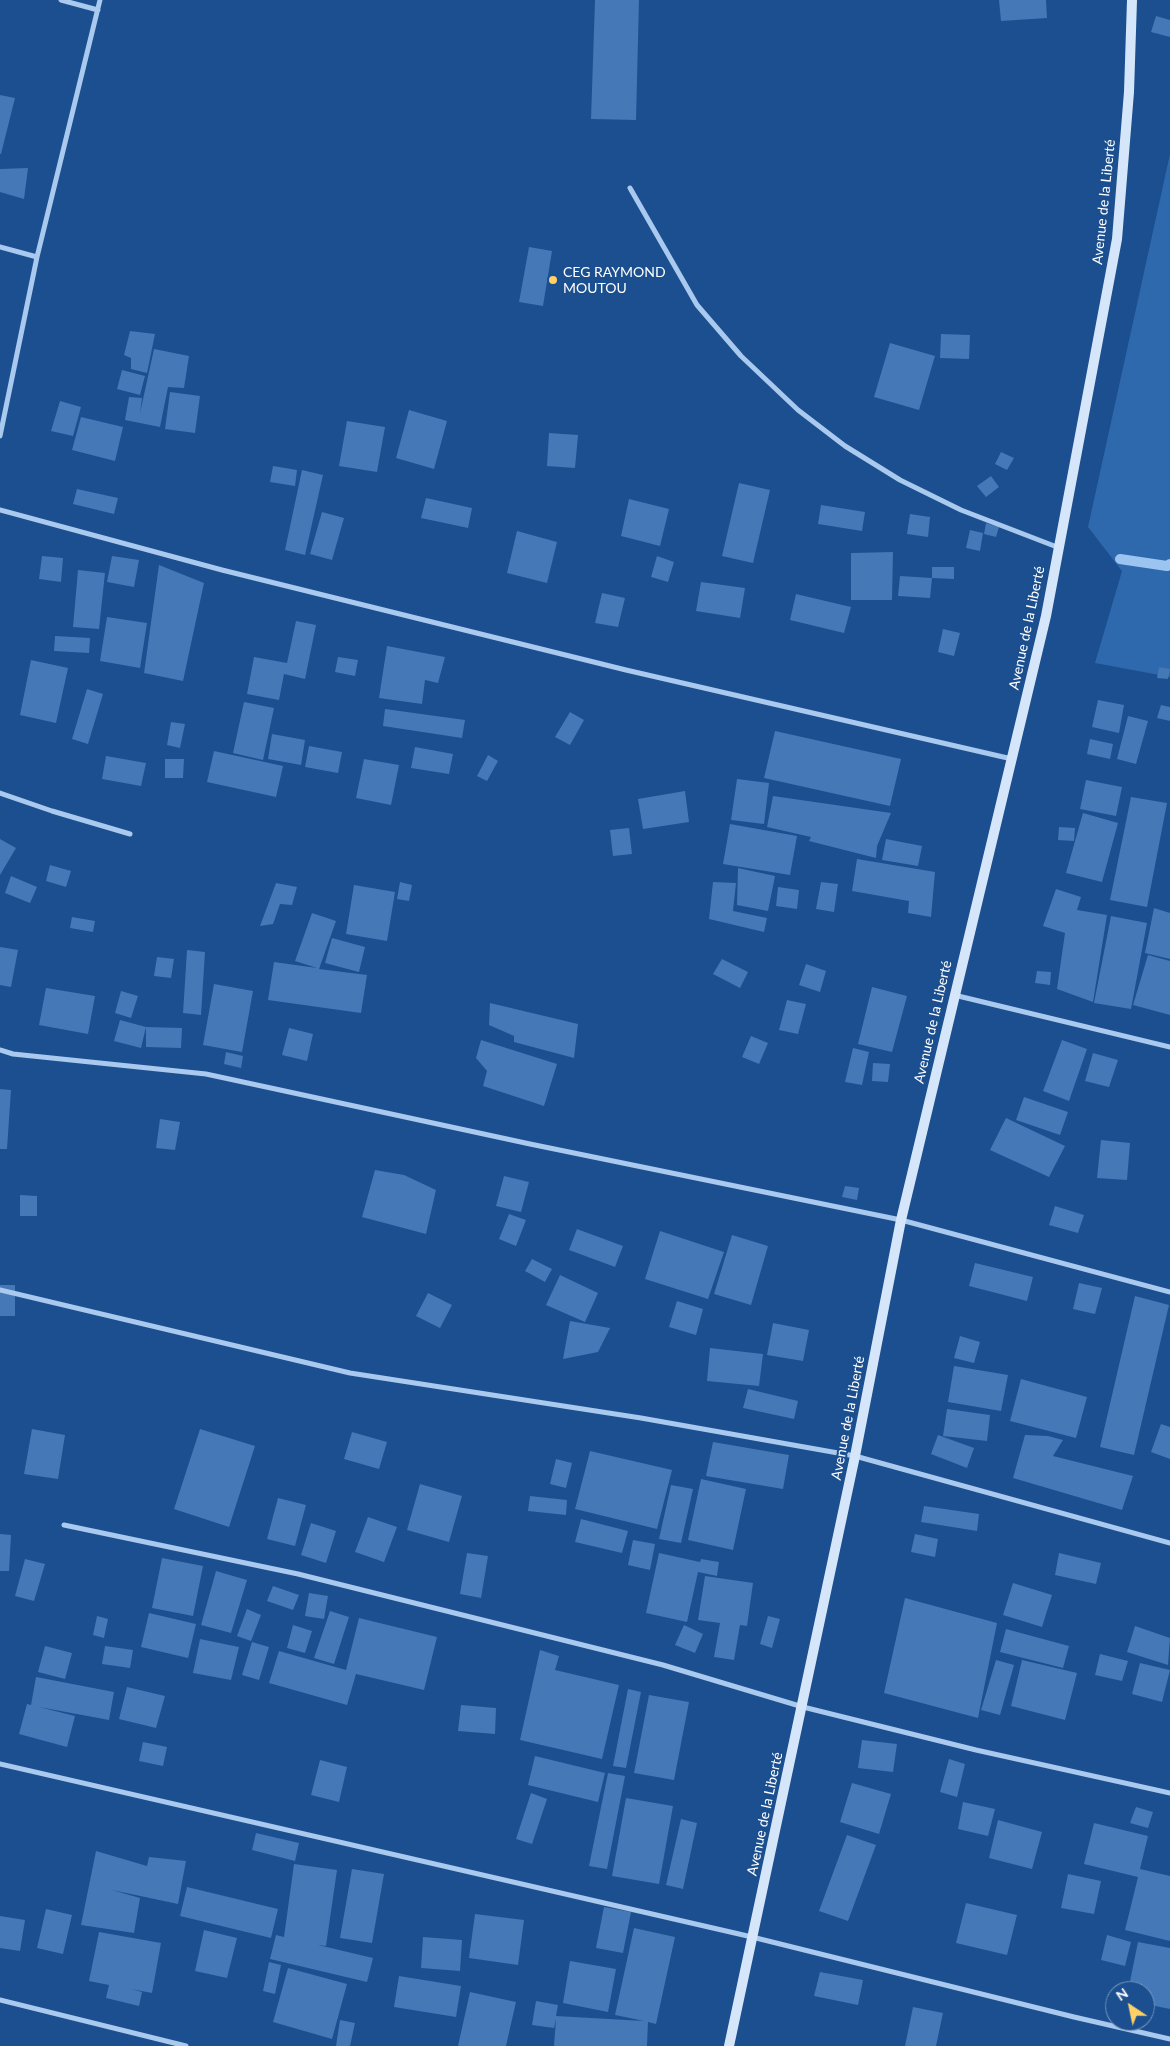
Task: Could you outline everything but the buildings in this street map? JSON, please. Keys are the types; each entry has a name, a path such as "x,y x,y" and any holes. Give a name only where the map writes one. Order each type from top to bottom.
{"street":[{"path":"61,0 98,10"},
{"path":"0,436 38,256 100,0"},
{"name":"Avenue de la Liberté","path":"729,2046 803,1707 855,1456 900,1220 953,995 1013,759 1046,616 1057,547 1116,239 1130,92 1132,0"},
{"path":"630,188 697,305 741,356 798,410 845,446 900,480 961,510 1057,547"},
{"path":"0,247 38,256"},
{"path":"0,510 222,570 626,670 1013,759"},
{"path":"0,793 52,811 130,834"},
{"path":"953,995 1170,1047"},
{"path":"0,1050 14,1054 206,1074 530,1144 900,1220 1170,1292"},
{"path":"0,1290 350,1373 641,1418 855,1456 1170,1543"},
{"path":"64,1525 298,1574 663,1665 803,1707 976,1750 1170,1793"},
{"path":"0,1764 752,1937 1170,2039"},
{"path":"0,2000 186,2046"}],"shaded area":[{"path":"1170,154 1170,677 1095,663 1122,571 1088,527"}],"waterway":[{"path":"1120,559 1167,566 1170,564"}],"place":[{"name":"CEG RAYMOND MOUTOU","path":"553,280"}]}
